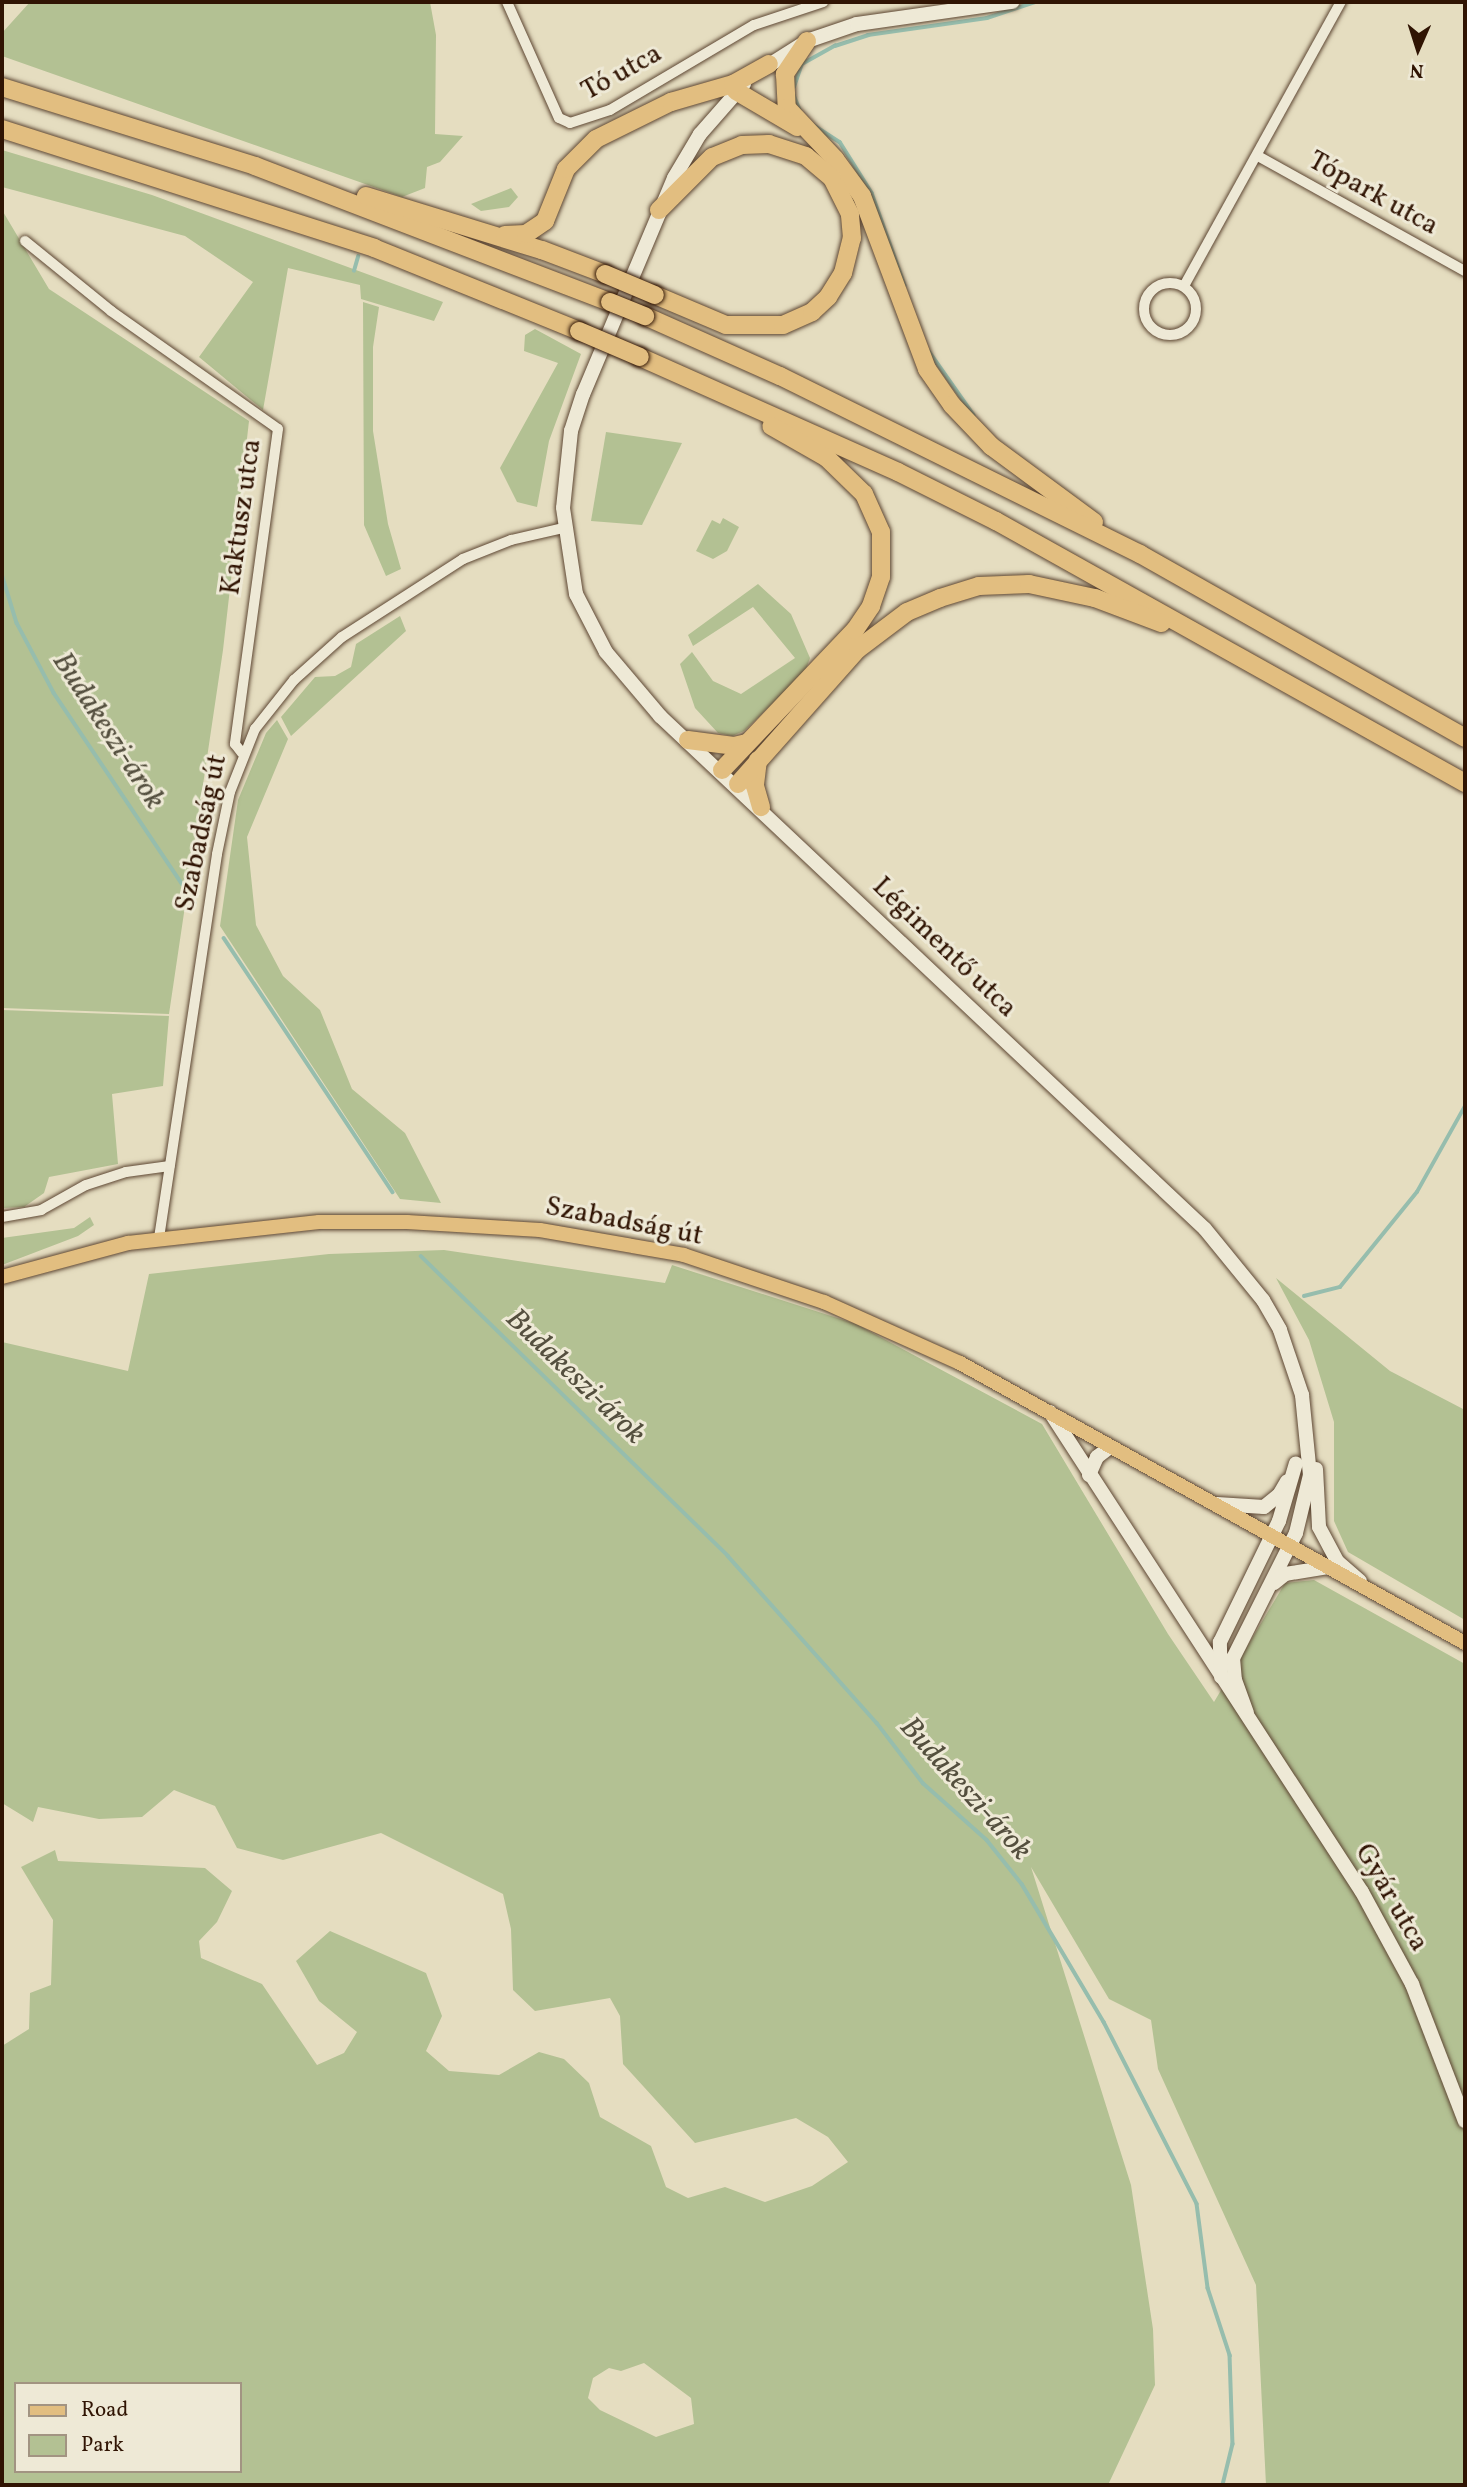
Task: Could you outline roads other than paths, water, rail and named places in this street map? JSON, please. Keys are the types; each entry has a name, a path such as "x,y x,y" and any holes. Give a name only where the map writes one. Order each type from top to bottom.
{"highway":[{"path":"807,41 789,62 783,90 787,108 835,159 862,196 915,345 952,405 1011,462 1140,554"},
{"path":"492,234 517,235 539,227 566,169 596,139 671,102 733,84 769,64"},
{"path":"2,87 392,209 492,234 605,274 726,326 783,325 812,312 828,297 843,273 852,238 850,214 832,178 806,156 769,144 742,145 712,157 659,209"},
{"path":"736,91 809,134"},
{"path":"2,129 382,251 661,366 898,472 1241,656 1465,783"},
{"path":"392,209 780,376 1140,554 1465,738"},
{"path":"661,366 827,458 856,484 879,523 882,563 871,606 841,646 722,770"},
{"path":"738,784 839,669 883,629 926,603 979,586 1029,583 1070,590 1241,656"},
{"path":"688,740 734,746 747,743"},
{"path":"758,760 755,786 761,807"}],"main road":[{"path":"958,9 978,2"},
{"path":"958,9 1012,2"},
{"name":"Légimentő utca","path":"958,9 866,22 807,41 769,64 736,91 688,153 659,209 587,381 565,470 563,528 576,594 589,624 625,679 1205,1229 1242,1270 1280,1330 1305,1413 1310,1475 1303,1514 1290,1546"},
{"name":"Szabadság út","path":"2,1277 159,1238 276,1225 369,1221 517,1228 621,1241 684,1255 846,1311 960,1363 1465,1643"},
{"name":"Gyár utca","path":"1049,1412 1222,1681 1247,1713 1387,1936 1436,2039 1465,2121"},
{"path":"1222,1681 1220,1642 1286,1505 1305,1413"},
{"path":"1305,1413 1318,1485 1319,1527 1338,1562 1366,1587"},
{"path":"1089,1475 1097,1457 1110,1447"},
{"path":"1217,1504 1264,1507 1279,1495 1296,1463"},
{"name":"Gyár utca","path":"1247,1713 1235,1680 1233,1657 1290,1546"},
{"path":"1270,1586 1285,1574 1329,1567"}],"street":[{"name":"Tó utca","path":"507,2 559,118 570,123 617,106 754,25 823,2"},
{"path":"1184,286 1341,2"},
{"name":"Tópark utca","path":"1258,156 1465,271"},
{"name":"Kaktusz utca","path":"25,242 111,311 278,429 234,744 242,753"},
{"path":"1170,283 1184,286 1196,305 1190,326 1169,335 1158,332 1144,312 1146,297 1156,286 1170,283"},
{"name":"Szabadság út","path":"159,1238 217,854 242,753 274,702 342,637 463,559 511,540 563,528"},
{"path":"2,1217 41,1210 86,1185 126,1172 170,1166"}],"waterway":[{"path":"794,87 802,64 835,46 868,35 987,18 1035,2"},
{"path":"794,95 800,110"},
{"path":"812,124 840,142 872,193 905,285"},
{"path":"354,271 358,257"},
{"path":"929,351 974,415"},
{"name":"Budakeszi-árok","path":"2,574 17,623 54,693 195,903"},
{"name":"Budakeszi-árok","path":"224,938 393,1192"},
{"path":"1304,1296 1340,1287 1417,1192 1465,1106"},
{"name":"Budakeszi-árok","path":"421,1256 728,1556 877,1723 923,1783 987,1840 1022,1884 1104,2022 1197,2204 1208,2288 1230,2355 1233,2444 1223,2485"}]}
